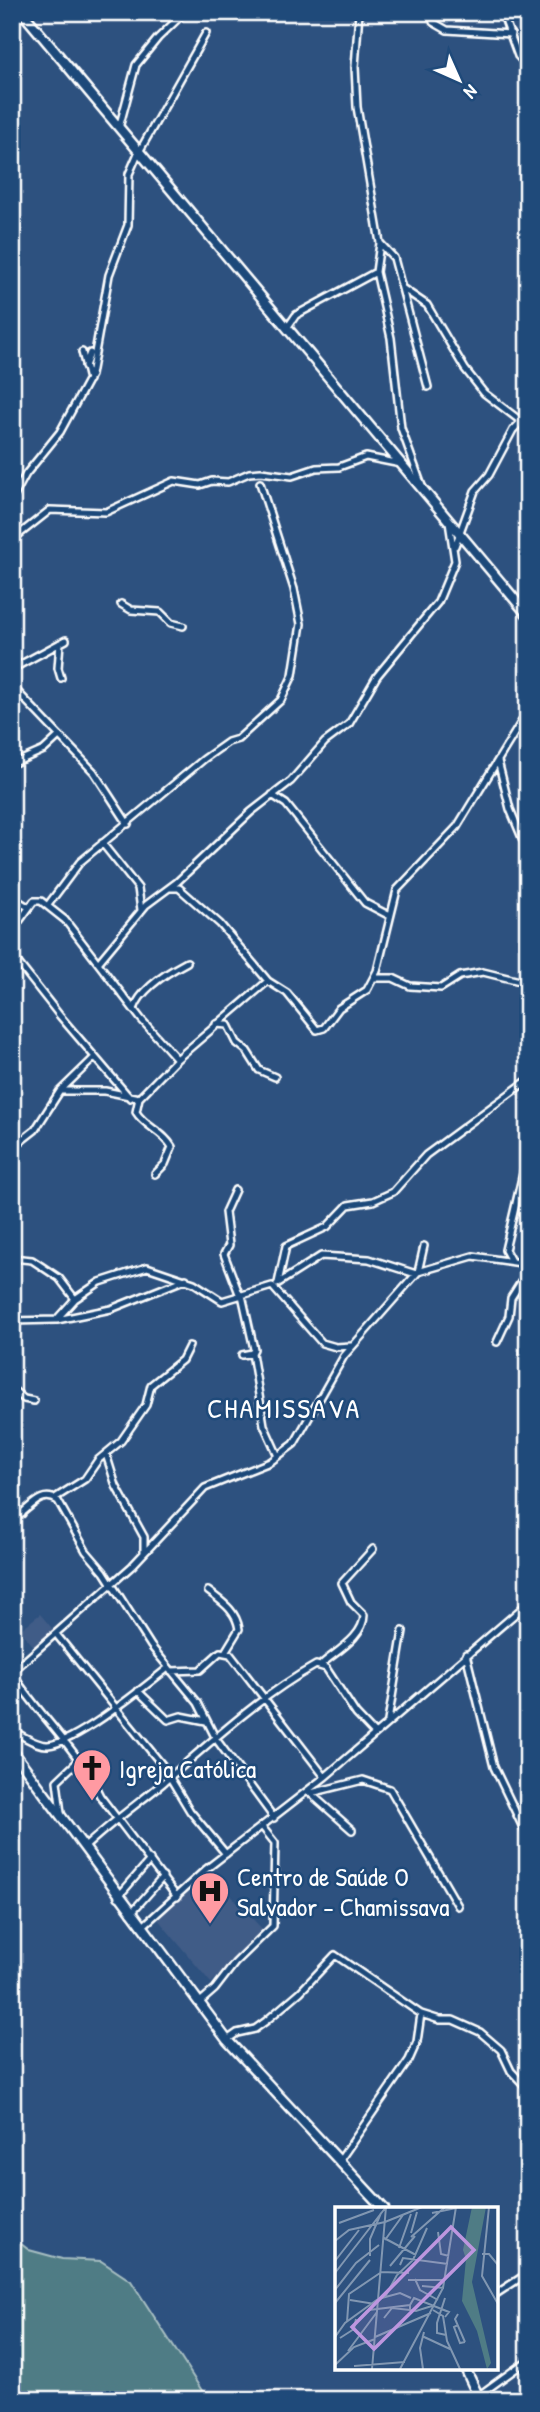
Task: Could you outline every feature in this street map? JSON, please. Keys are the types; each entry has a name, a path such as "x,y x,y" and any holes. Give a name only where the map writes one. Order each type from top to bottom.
{"street":[{"path":"22,12 528,615"},
{"path":"119,128 136,65 185,12"},
{"path":"359,12 355,67 357,107 380,243 376,272 391,338 391,359 403,437 423,490"},
{"path":"430,13 433,22 445,30 511,34"},
{"path":"503,13 518,56 528,67"},
{"path":"12,500 26,474 60,432 89,380 96,359 109,275 128,225 128,174 206,33"},
{"path":"380,243 394,258 428,387"},
{"path":"287,328 293,317 376,272"},
{"path":"402,288 427,305 465,369 484,393 522,422"},
{"path":"82,352 89,380"},
{"path":"85,366 90,353"},
{"path":"98,963 141,910 169,889 216,842 293,779 326,742 352,721 377,676 438,602 455,561 455,527 475,491 489,475 513,430 528,415"},
{"path":"12,540 50,510 106,512 174,481 200,485 212,481 228,482 249,473 261,472 292,477 316,468 338,467 366,457 401,464"},
{"path":"48,905 64,888 73,869 204,759 229,741 238,740 256,725 281,699 293,676 301,624 294,589 260,483"},
{"path":"455,527 455,546"},
{"path":"121,604 131,610 161,612 172,624 183,626"},
{"path":"12,669 63,642 61,678"},
{"path":"12,686 101,780 128,824"},
{"path":"169,889 179,888 220,924 268,981 287,993 317,1030 324,1028 339,1008 360,996 374,978 402,882 457,827 528,711"},
{"path":"12,764 44,750 58,737"},
{"path":"498,761 510,810 528,852"},
{"path":"272,795 286,804 365,903 390,916"},
{"path":"102,844 138,888 141,910"},
{"path":"12,897 28,907"},
{"path":"12,931 28,907 37,900 48,905 65,920 78,941 177,1059"},
{"path":"12,954 130,1098"},
{"path":"134,1009 138,999 151,987 187,962"},
{"path":"374,978 393,978 410,986 440,988 460,976 484,972 528,983"},
{"path":"155,1174 164,1164 172,1147 162,1134 140,1119 136,1112 139,1098 177,1059 268,981"},
{"path":"216,1024 228,1026 237,1043 247,1051 259,1070 275,1077"},
{"path":"12,1148 35,1130 60,1091 95,1057"},
{"path":"275,1284 288,1245 327,1227 356,1201 373,1200 393,1192 426,1155 528,1080"},
{"path":"60,1091 106,1091 139,1098"},
{"path":"511,1261 505,1250 528,1152"},
{"path":"235,1190 225,1212 229,1245 224,1254 241,1295 252,1333 252,1353 264,1425 278,1456"},
{"path":"177,1897 64,1740 12,1673 110,1585 205,1488 247,1473 278,1456 298,1439 334,1370 417,1273 424,1245"},
{"path":"56,1320 75,1299 107,1278 147,1267 186,1279 222,1301 275,1284 321,1256 369,1259 417,1273 473,1256 528,1264"},
{"path":"12,1258 32,1260 60,1278 75,1299"},
{"path":"497,1342 509,1317 511,1298 528,1271"},
{"path":"12,1321 56,1320 111,1309 186,1279"},
{"path":"275,1284 322,1343 335,1347 354,1344"},
{"path":"12,1520 42,1497 55,1498 85,1479 98,1460 143,1411 151,1394 151,1385 182,1360 189,1346"},
{"path":"242,1355 252,1353"},
{"path":"12,1390 24,1399 34,1401"},
{"path":"106,1454 116,1486 144,1537 144,1552"},
{"path":"55,1498 61,1504 72,1530 170,1670 198,1703 216,1739 274,1818"},
{"path":"12,1506 22,1514"},
{"path":"84,1848 117,1816 169,1777 264,1698 344,1649 364,1621 364,1615 351,1602 342,1583 373,1549"},
{"path":"12,1731 40,1745 64,1740 170,1670 200,1670 225,1652 239,1629 231,1609 208,1591"},
{"path":"142,1927 226,1854 309,1792 466,1654 528,1604"},
{"path":"387,1723 403,1631"},
{"path":"56,1634 116,1707 169,1777 190,1811 226,1854"},
{"path":"225,1652 325,1777"},
{"path":"466,1654 494,1767 528,1838"},
{"path":"322,1664 356,1714 375,1734"},
{"path":"138,1691 168,1720 181,1717 206,1721"},
{"path":"12,1750 118,1897 227,2040 382,2207"},
{"path":"61,1815 57,1781 78,1760"},
{"path":"309,1792 363,1780 390,1788 458,1906"},
{"path":"309,1792 352,1830"},
{"path":"199,2003 273,1926 275,1843 262,1828"},
{"path":"118,1897 150,1860"},
{"path":"131,1913 163,1877"},
{"path":"227,2040 237,2033 256,2029 300,1992 335,1955 421,2014 440,2020 453,2020 480,2032 501,2049 511,2071 528,2089"},
{"path":"340,2160 409,2060 417,2042 421,2014"},
{"path":"498,2293 528,2273"},
{"path":"466,2370 479,2398 528,2360"}],"shaded area":[{"path":"40,1614 56,1633 36,1649 20,1630"},
{"name":"Centro de Saúde O Salvador - Chamissava","path":"211,1874 264,1931 211,1983 157,1918"}],"green space":[{"path":"12,2237 29,2250 62,2259 101,2261 131,2281 208,2400 12,2400"}],"place":[{"name":"Igreja Católica","path":"92,1802"},
{"name":"Centro de Saúde O Salvador - Chamissava","path":"210,1925"}],"district":[{"name":"CHAMISSAVA","path":"284,1408"}]}
